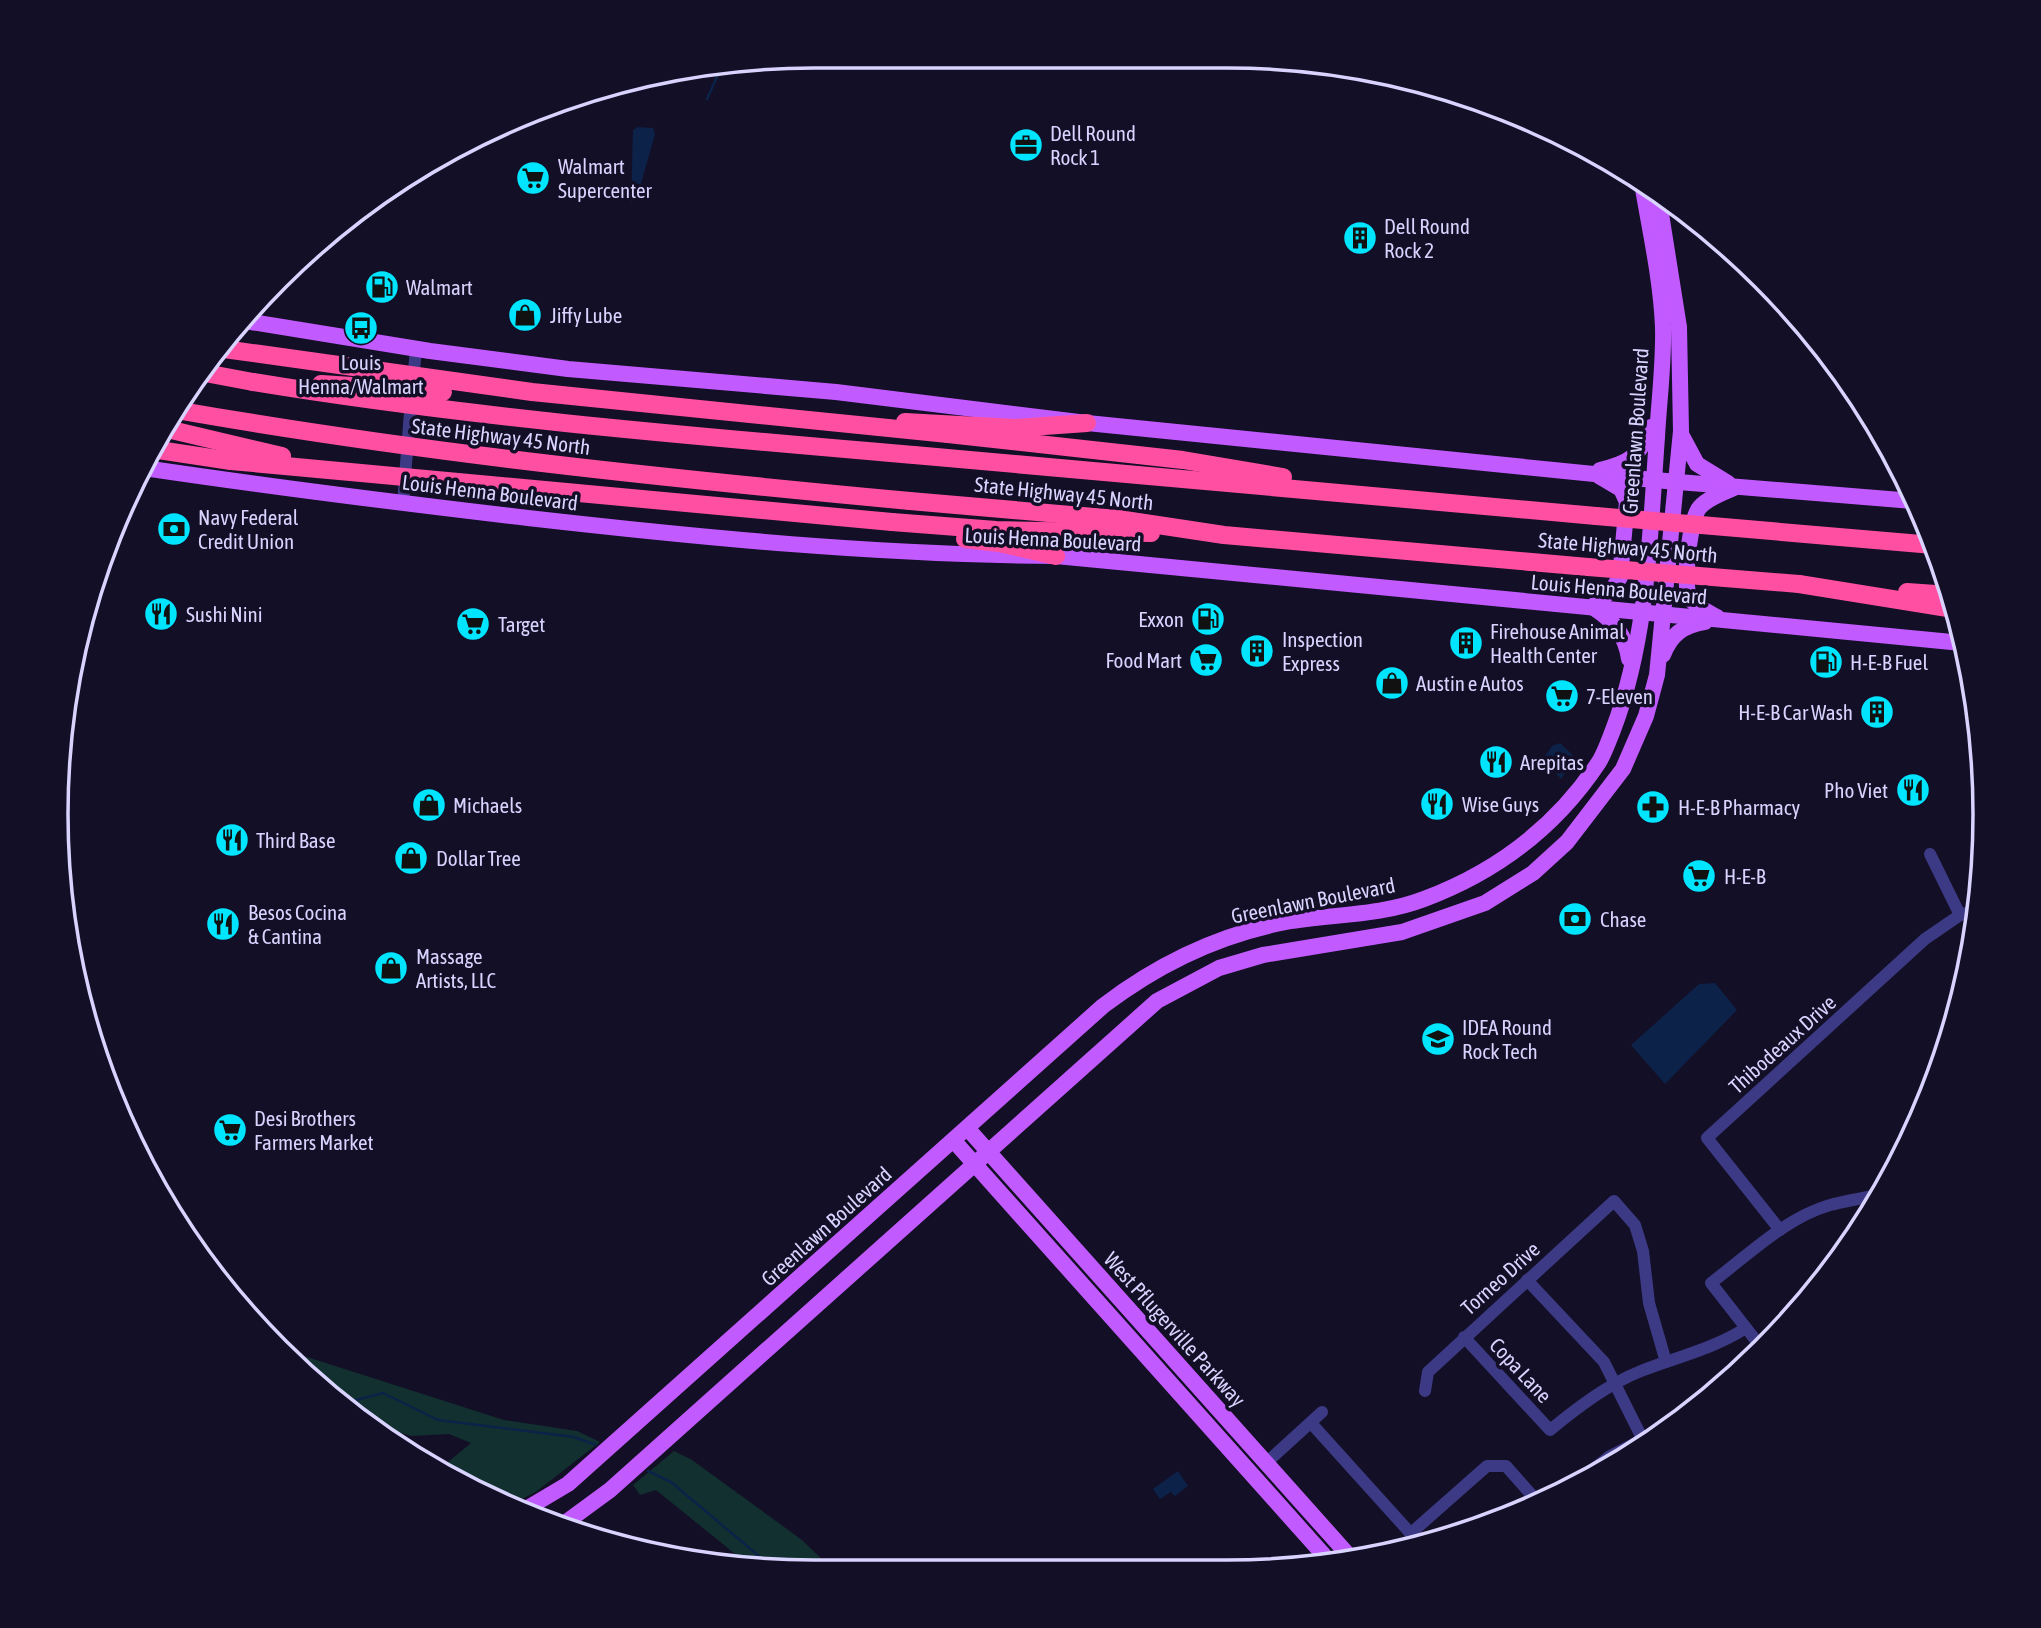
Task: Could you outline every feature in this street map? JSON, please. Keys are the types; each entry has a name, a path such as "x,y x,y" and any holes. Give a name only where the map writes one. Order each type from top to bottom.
{"highway":[{"path":"230,350 524,391 948,434 1237,467 1348,492"},
{"name":"State Highway 45 North","path":"212,374 391,405 484,415 1921,543"},
{"path":"254,382 501,395 629,393 822,416 1015,428 1087,423"},
{"name":"State Highway 45 North","path":"186,412 293,431 519,463 1118,519 1224,535 1939,594"},
{"path":"175,431 317,464 619,503 763,516 999,543 1056,556"},
{"path":"163,450 292,467 892,522 996,530 1224,535"},
{"path":"1799,584 1943,608"}],"main road":[{"name":"Greenlawn Boulevard","path":"534,1505 568,1484 1103,1006 1150,972 1227,936 1288,922 1363,914 1420,900 1474,878 1522,846 1550,822 1601,759 1631,671 1641,612 1663,350 1661,299 1644,196"},
{"name":"Greenlawn Boulevard","path":"570,1519 610,1490 1157,1001 1219,968 1263,955 1402,932 1434,923 1485,903 1533,873 1567,842 1623,769 1646,716 1657,675 1681,431 1679,327 1660,207"},
{"path":"1661,299 1675,312 1679,327"},
{"path":"253,322 416,349 569,369 836,392 1087,423 1654,480 1903,500"},
{"path":"1590,472 1636,458 1645,444 1659,405"},
{"path":"1681,431 1696,464 1736,487"},
{"name":"Louis Henna Boulevard","path":"153,469 402,503 710,538 915,554 1056,556 1952,642"},
{"path":"1590,472 1621,489 1628,502 1620,577 1612,590 1592,607 1608,617 1619,630 1627,644 1631,671"},
{"path":"1721,619 1701,609 1689,597 1686,580 1693,519 1700,507 1736,487"},
{"path":"1657,675 1669,640 1679,630 1721,619"},
{"path":"1325,918 1332,944"},
{"name":"West Pflugerville Parkway","path":"968,1129 1344,1550"},
{"name":"West Pflugerville Parkway","path":"954,1141 1322,1553"},
{"path":"1186,1400 1200,1388"}],"street":[{"path":"402,503 416,349"},
{"path":"1930,854 1960,915"},
{"name":"Thibodeaux Drive","path":"1780,1230 1707,1138 1925,940 1966,913"},
{"path":"1755,1340 1711,1283 1780,1230 1828,1206 1866,1198"},
{"name":"Torneo Drive","path":"1425,1391 1428,1371 1614,1201 1635,1225 1643,1251 1649,1303 1666,1362"},
{"path":"1527,1280 1604,1362 1640,1434"},
{"path":"1615,1385 1666,1362 1718,1344 1746,1328"},
{"name":"Copa Lane","path":"1464,1337 1550,1430 1578,1407 1615,1385"},
{"path":"1266,1462 1322,1412"},
{"path":"1311,1423 1410,1534 1487,1466 1506,1466 1531,1494"}],"green space":[{"path":"302,1355 504,1420 577,1431 600,1442 537,1491 521,1500 447,1463 471,1443 449,1434 411,1436 396,1431 360,1406"},
{"path":"674,1451 692,1460 802,1540 823,1560 736,1555 656,1490 640,1495 633,1485"}],"water":[{"path":"638,127 653,128 655,134 640,187 631,203 633,130"},
{"path":"1560,743 1576,758 1561,779 1543,759 1552,746"},
{"path":"1715,983 1737,1010 1665,1084 1631,1045 1699,984"},
{"path":"1178,1471 1188,1486 1175,1496 1171,1492 1160,1499 1153,1489"}],"waterway":[{"path":"707,99 718,75"},
{"path":"353,1401 383,1393 438,1420 574,1437 596,1445"},
{"path":"648,1471 671,1482 761,1558"}],"place":[{"name":"Dell Round Rock 1","path":"1026,145"},
{"name":"Walmart Supercenter","path":"533,178"},
{"name":"Dell Round Rock 2","path":"1360,238"},
{"name":"Walmart","path":"382,287"},
{"name":"Jiffy Lube","path":"525,315"},
{"name":"Louis Henna/Walmart","path":"361,328"},
{"name":"Navy Federal Credit Union","path":"174,529"},
{"name":"Sushi Nini","path":"161,614"},
{"name":"Exxon","path":"1208,619"},
{"name":"Target","path":"473,624"},
{"name":"Firehouse Animal Health Center","path":"1466,643"},
{"name":"Inspection Express","path":"1257,651"},
{"name":"Food Mart","path":"1206,660"},
{"name":"H-E-B Fuel","path":"1826,662"},
{"name":"Austin e Autos","path":"1392,683"},
{"name":"7-Eleven","path":"1562,696"},
{"name":"H-E-B Car Wash","path":"1877,712"},
{"name":"Arepitas","path":"1496,762"},
{"name":"Pho Viet","path":"1913,790"},
{"name":"Wise Guys","path":"1437,804"},
{"name":"Michaels","path":"429,805"},
{"name":"H-E-B Pharmacy","path":"1653,807"},
{"name":"Third Base","path":"232,840"},
{"name":"Dollar Tree","path":"411,858"},
{"name":"H-E-B","path":"1699,876"},
{"name":"Chase","path":"1575,919"},
{"name":"Besos Cocina & Cantina","path":"223,924"},
{"name":"Massage Artists, LLC","path":"391,968"},
{"name":"IDEA Round Rock Tech","path":"1438,1039"},
{"name":"Desi Brothers Farmers Market","path":"230,1130"}]}
